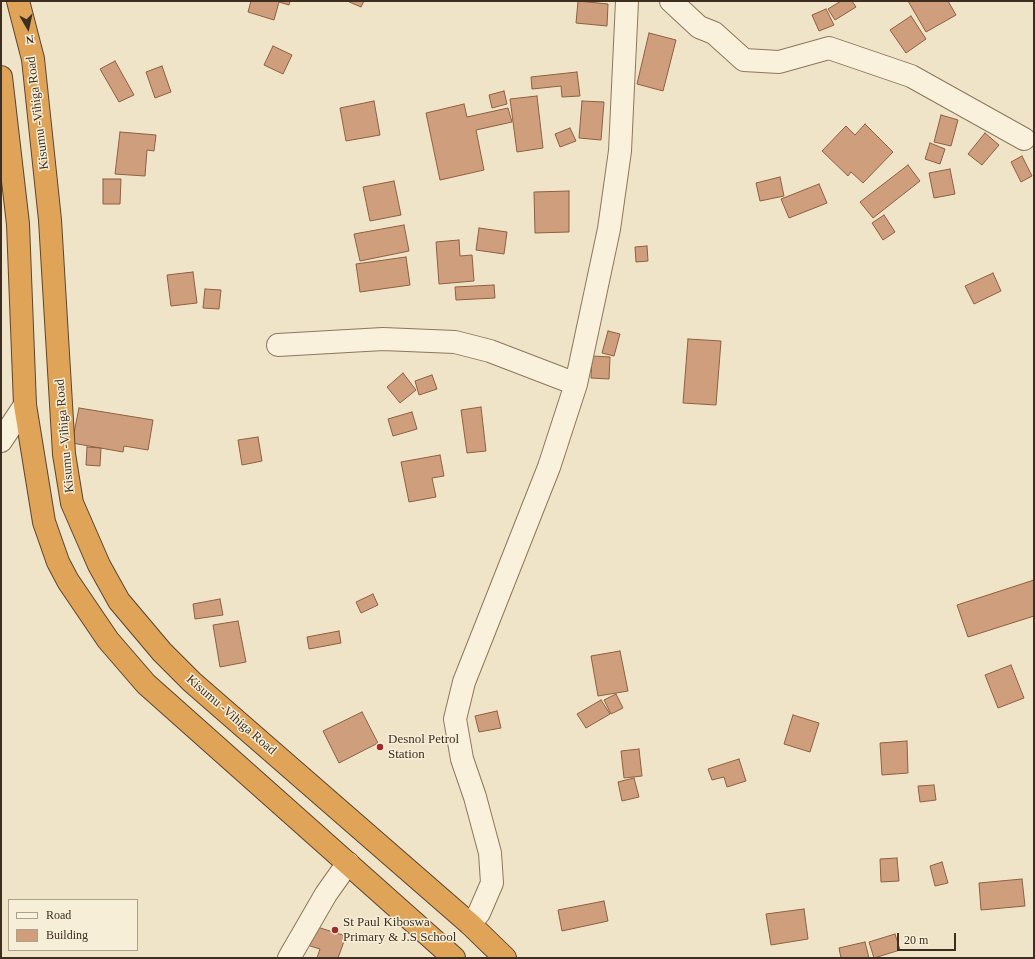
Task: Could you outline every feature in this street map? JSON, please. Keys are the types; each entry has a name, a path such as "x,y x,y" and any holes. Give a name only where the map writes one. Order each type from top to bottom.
{"highway":[{"name":"Kisumu -Vihiga Road","path":"18,1 33,59 50,220 64,454 72,503 99,565 119,601 162,652 192,682 470,924 505,958"},
{"path":"1,77 18,224 25,405 44,522 58,562 68,581 108,640 146,684 454,958"}],"street":[{"path":"470,924 479,913 492,883 490,853 475,797 462,758 455,719 464,682 549,466 576,384 609,229 620,151 627,1"},
{"path":"671,1 699,27 714,33 744,60 779,62 829,48 911,76 1024,139"},
{"path":"278,345 383,339 455,342 490,351 576,384"},
{"path":"1,441 25,405"},
{"path":"289,958 326,894 348,863"}],"building":[{"path":"251,1 290,1 289,5 279,2 274,20 248,12"},
{"path":"347,1 364,1 361,7"},
{"path":"578,1 608,4 607,26 576,23"},
{"path":"841,1 852,1 856,7 835,20 828,9"},
{"path":"908,1 948,1 956,15 926,32"},
{"path":"826,9 834,25 819,31 812,15"},
{"path":"911,16 926,39 906,53 890,30"},
{"path":"649,33 676,40 663,91 637,84"},
{"path":"273,46 292,55 283,74 264,65"},
{"path":"115,61 134,95 119,102 100,69"},
{"path":"162,66 171,92 155,98 146,72"},
{"path":"577,72 580,96 562,97 561,86 532,89 531,77"},
{"path":"504,91 507,104 492,108 489,95"},
{"path":"537,96 543,148 517,152 510,99"},
{"path":"374,101 380,135 346,141 340,108"},
{"path":"582,101 604,102 601,140 579,138"},
{"path":"464,104 467,117 508,108 512,122 476,130 484,170 440,180 426,113"},
{"path":"941,115 958,120 951,146 934,142"},
{"path":"865,124 893,152 863,183 851,172 848,176 822,151 846,126 855,135"},
{"path":"570,128 576,141 560,147 555,134"},
{"path":"120,132 156,135 154,151 147,150 145,176 115,174"},
{"path":"985,133 999,145 982,165 968,154"},
{"path":"930,143 945,149 940,164 925,159"},
{"path":"1022,156 1032,176 1021,182 1011,162"},
{"path":"908,165 920,181 873,218 860,202"},
{"path":"950,169 955,194 934,198 929,173"},
{"path":"780,177 784,196 760,201 756,183"},
{"path":"103,179 121,179 120,204 103,204"},
{"path":"394,181 401,215 370,221 363,187"},
{"path":"819,184 827,203 789,218 781,199"},
{"path":"569,191 569,232 535,233 534,192"},
{"path":"884,215 895,232 883,240 872,223"},
{"path":"404,225 409,251 360,261 354,234"},
{"path":"479,228 507,232 504,254 476,250"},
{"path":"459,240 460,256 472,255 474,281 439,284 436,242"},
{"path":"647,246 648,261 636,262 635,247"},
{"path":"406,257 410,285 360,292 356,264"},
{"path":"193,272 197,303 171,306 167,275"},
{"path":"993,273 1001,291 974,304 965,286"},
{"path":"494,285 495,298 456,300 455,287"},
{"path":"205,289 221,290 219,309 203,308"},
{"path":"608,331 620,334 614,356 602,353"},
{"path":"688,339 721,341 716,405 683,403"},
{"path":"592,356 610,357 609,379 591,378"},
{"path":"403,373 416,390 400,403 387,387"},
{"path":"432,375 437,389 419,395 415,381"},
{"path":"481,407 486,451 467,453 461,410"},
{"path":"79,408 153,420 148,450 124,446 123,452 72,443"},
{"path":"412,412 417,429 393,436 388,419"},
{"path":"258,437 262,461 242,465 238,440"},
{"path":"87,447 101,448 100,466 86,465"},
{"path":"440,455 444,476 432,478 436,497 409,502 401,462"},
{"path":"1034,580 1034,616 968,637 957,605"},
{"path":"373,594 378,605 361,613 356,602"},
{"path":"220,599 223,615 195,619 193,604"},
{"path":"238,621 246,662 220,667 213,625"},
{"path":"339,631 341,643 309,649 307,637"},
{"path":"620,651 628,691 598,696 591,656"},
{"path":"1011,665 1024,698 998,708 985,675"},
{"path":"616,694 623,708 611,714 604,700"},
{"path":"601,700 610,714 586,728 577,714"},
{"path":"497,711 501,728 479,732 475,716"},
{"path":"362,712 378,743 339,763 323,731"},
{"path":"793,715 819,723 810,752 784,744"},
{"path":"907,741 908,773 882,775 880,743"},
{"path":"639,749 642,776 624,778 621,751"},
{"path":"739,759 746,781 727,787 724,777 712,780 708,769"},
{"path":"634,778 639,797 622,801 618,782"},
{"path":"934,785 936,800 920,802 918,786"},
{"path":"897,858 899,881 881,882 880,859"},
{"path":"942,862 948,883 935,886 930,866"},
{"path":"1022,879 1025,906 981,910 979,883"},
{"path":"604,901 608,921 562,931 558,910"},
{"path":"804,909 808,939 771,945 766,914"},
{"path":"314,926 346,936 338,958 317,958 320,949 307,945"},
{"path":"895,934 900,950 874,958 869,942"},
{"path":"865,942 869,958 841,958 839,948"}],"place":[{"name":"Desnol Petrol Station","path":"380,747"},
{"name":"St Paul Kiboswa Primary & J.S School","path":"335,930"}]}
